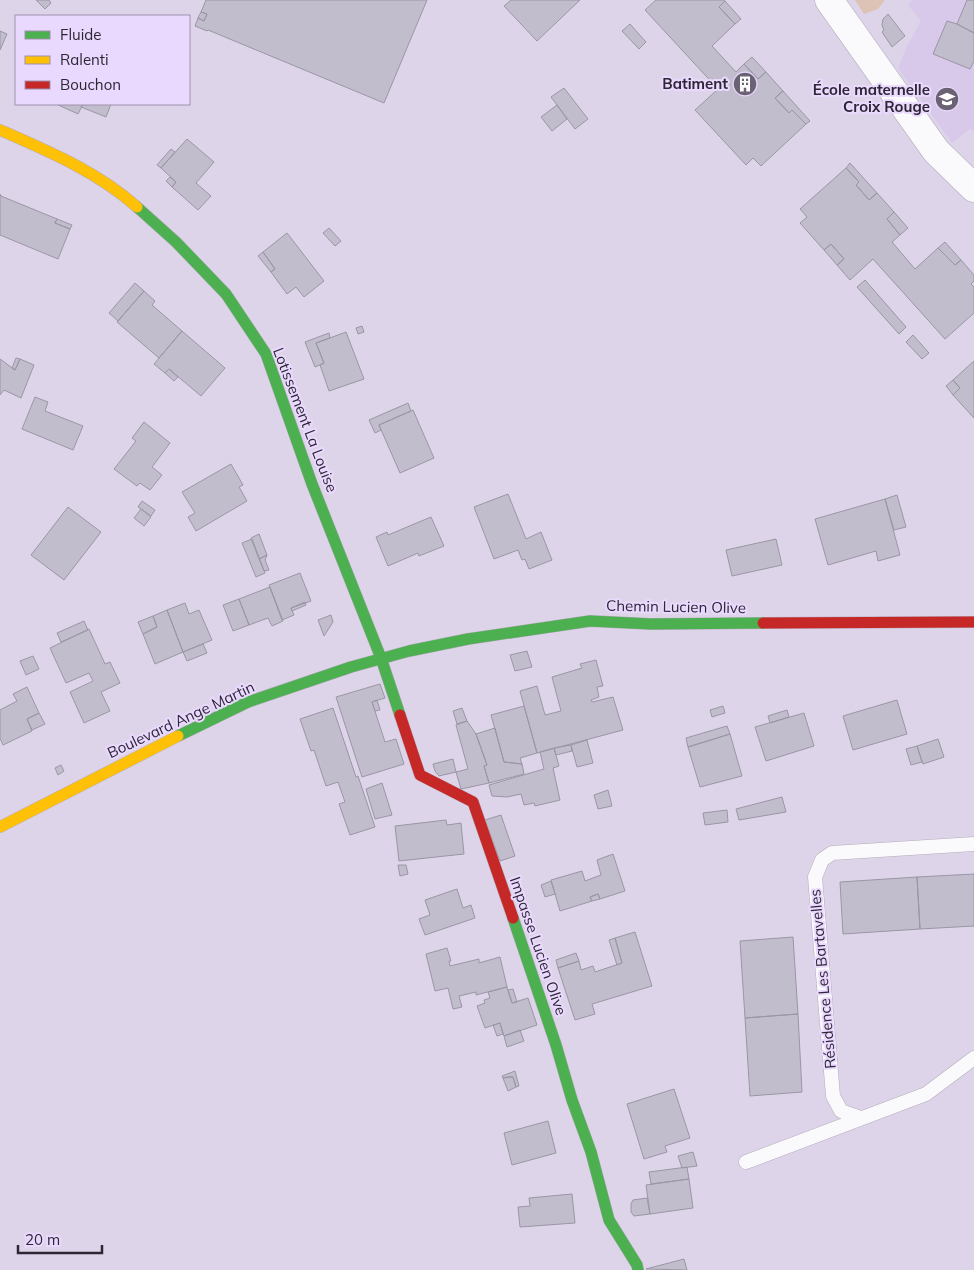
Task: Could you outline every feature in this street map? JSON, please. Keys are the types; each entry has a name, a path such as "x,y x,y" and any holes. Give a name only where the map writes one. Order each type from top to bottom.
{"street":[{"path":"830,0 936,151 974,188"},
{"name":"Lotissement La Louise","path":"0,130 56,154 119,191 176,242 226,294 266,354 312,484 381,658"},
{"name":"Chemin Lucien Olive","path":"381,658 468,639 590,620 651,624 974,622"},
{"name":"Boulevard Ange Martin","path":"0,827 248,702 381,658"},
{"name":"Impasse Lucien Olive","path":"381,658 420,775 473,802 556,1045 572,1100 592,1152 609,1220 637,1265 638,1270"}],"lane":[{"name":"Résidence Les Bartavelles","path":"861,1118 841,1111 833,1096 815,878 822,860 832,853 974,844"},
{"path":"746,1162 926,1094 974,1058"}],"shaded area":[{"path":"855,0 885,0 878,9 864,14"},
{"name":"École maternelle Croix Rouge","path":"912,0 974,0 974,131 970,129 952,143 898,68 907,46 921,21 908,5"}],"building":[{"path":"36,0 49,0 51,3 45,9"},
{"path":"206,0 427,0 384,103 195,26 198,18 204,21 207,14 201,12"},
{"path":"511,0 580,0 537,41 504,6"},
{"name":"Batiment","path":"656,0 724,0 719,7 735,24 712,46 736,72 744,64 758,79 766,72 783,91 775,98 789,113 792,110 806,124 761,166 753,158 746,165 695,110 718,89 645,10"},
{"path":"967,0 974,0 974,33 957,24"},
{"path":"725,1 741,19 735,24 719,7"},
{"path":"201,12 207,14 204,21 198,18"},
{"path":"888,14 905,36 892,47 882,32 884,30 882,25 883,19"},
{"path":"947,21 974,33 974,61 970,69 933,54"},
{"path":"630,24 646,42 639,49 622,31"},
{"path":"0,31 7,34 0,50"},
{"path":"752,57 766,72 758,79 744,64"},
{"path":"564,88 588,119 575,129 551,97"},
{"path":"783,91 810,121 806,124 792,110 789,113 775,98"},
{"path":"58,105 82,105 78,114"},
{"path":"82,105 111,105 106,117 81,107"},
{"path":"557,105 567,119 552,131 541,117"},
{"path":"187,139 214,162 196,183 211,196 198,210 172,187 176,182 161,168"},
{"path":"171,149 175,152 161,168 157,165"},
{"path":"850,163 877,193 869,200 856,185 859,182 846,168"},
{"path":"846,168 859,182 856,185 869,200 877,193 894,212 887,219 900,235 892,242 915,269 938,248 955,265 961,260 974,275 974,281 971,284 974,287 974,313 945,339 873,259 850,280 837,265 844,259 831,244 824,250 800,223 807,217 800,209"},
{"path":"170,177 176,182 172,187 166,181"},
{"path":"0,194 57,219 55,223 70,229 58,259 0,235"},
{"path":"894,212 908,228 900,235 887,219"},
{"path":"57,219 72,225 70,229 55,223"},
{"path":"329,228 341,241 335,246 323,233"},
{"path":"287,233 324,281 304,297 296,287 287,294 271,272 275,269 263,252"},
{"path":"945,242 961,260 955,265 938,248"},
{"path":"831,244 844,259 837,265 824,250"},
{"path":"263,252 275,269 271,272 258,256"},
{"path":"865,280 906,327 899,334 857,287"},
{"path":"135,283 144,291 118,321 109,313"},
{"path":"144,291 155,301 152,305 182,331 159,358 117,322"},
{"path":"362,326 364,332 358,334 356,328"},
{"path":"182,331 225,368 201,396 169,369 165,373 154,364"},
{"path":"346,332 364,379 329,391 320,365 324,363 316,343"},
{"path":"329,333 330,338 316,343 324,363 315,367 305,342"},
{"path":"913,335 929,353 922,359 906,342"},
{"path":"16,358 20,359 15,370 12,368"},
{"path":"0,359 15,370 20,359 34,365 21,398 4,390 0,395"},
{"path":"974,361 974,418 953,395 960,388 953,380"},
{"path":"169,369 178,377 174,381 165,373"},
{"path":"953,380 960,388 953,395 946,386"},
{"path":"35,397 48,402 45,411 83,426 73,450 22,429"},
{"path":"408,403 411,411 379,425 381,430 375,433 369,420"},
{"path":"413,410 434,458 400,473 379,425"},
{"path":"144,422 170,443 152,467 162,475 150,490 140,483 137,486 114,469 136,441 132,438"},
{"path":"231,464 243,485 239,487 247,501 196,531 188,517 195,513 182,492"},
{"path":"508,494 526,539 541,532 552,560 529,569 525,559 522,560 518,550 494,559 474,507"},
{"path":"897,495 906,527 894,530 885,499"},
{"path":"885,499 900,555 878,561 876,551 828,565 815,519"},
{"path":"142,501 155,510 151,516 138,507"},
{"path":"68,507 101,532 64,580 31,555"},
{"path":"141,509 151,517 144,526 134,518"},
{"path":"431,517 444,546 419,556 418,553 388,566 376,537 387,532 388,535"},
{"path":"259,534 267,555 259,559 251,538"},
{"path":"252,539 265,573 256,577 242,543"},
{"path":"776,539 782,565 732,576 726,550"},
{"path":"267,555 265,560 269,570 264,571 259,559"},
{"path":"300,573 311,601 291,608 294,615 282,620 269,585"},
{"path":"270,587 283,621 272,626 268,618 249,625 239,599"},
{"path":"239,599 249,625 233,631 223,605"},
{"path":"305,602 306,605 292,611 291,608"},
{"path":"185,603 189,614 199,610 212,640 183,652 167,610"},
{"path":"167,610 183,652 155,664 143,634 157,627 153,616"},
{"path":"331,615 333,622 324,636 318,620"},
{"path":"153,616 157,627 143,634 138,622"},
{"path":"84,621 88,630 61,642 57,633"},
{"path":"89,629 105,664 110,662 120,683 101,692 110,711 84,723 70,692 93,681 89,673 66,683 50,648"},
{"path":"203,644 207,653 187,661 183,652"},
{"path":"527,651 532,667 515,671 510,655"},
{"path":"33,656 39,669 26,675 20,661"},
{"path":"596,660 603,686 597,687 599,697 591,700 592,702 613,697 623,730 537,753 520,691 537,686 545,715 561,711 552,677 582,668 580,664"},
{"path":"380,684 385,698 372,702 385,742 396,739 404,764 362,777 336,697"},
{"path":"27,687 39,713 27,719 32,731 3,745 0,738 0,710 17,701 13,694"},
{"path":"377,700 380,710 375,711 372,702"},
{"path":"897,700 907,734 853,750 843,716"},
{"path":"524,706 537,753 520,758 522,764 504,762 491,715"},
{"path":"723,706 725,713 712,717 710,710"},
{"path":"333,708 375,827 350,835 339,804 345,802 338,782 326,786 314,750 311,751 300,719"},
{"path":"462,708 467,721 457,724 453,711"},
{"path":"787,710 789,717 770,723 768,716"},
{"path":"39,713 45,724 32,730 27,719"},
{"path":"804,713 814,746 766,761 755,727"},
{"path":"467,721 476,734 487,765 484,766 489,783 461,789 456,772 468,769 456,725"},
{"path":"727,726 730,734 688,747 686,738"},
{"path":"495,728 504,762 522,764 524,774 489,783 484,766 487,765 476,734"},
{"path":"730,734 742,776 700,787 688,747"},
{"path":"938,739 944,757 923,764 917,746"},
{"path":"587,740 593,763 577,767 571,745"},
{"path":"571,745 572,751 556,755 554,748"},
{"path":"917,746 922,762 911,765 906,749"},
{"path":"554,748 559,766 553,768 560,800 535,806 534,803 524,805 521,794 507,797 492,796 489,785 544,769 540,752"},
{"path":"453,759 456,772 439,776 433,764"},
{"path":"61,765 64,771 58,775 55,768"},
{"path":"382,783 392,815 375,819 366,789"},
{"path":"608,790 612,806 598,809 594,795"},
{"path":"782,797 786,812 739,820 736,809"},
{"path":"727,810 728,822 705,825 703,813"},
{"path":"501,815 515,856 500,861 485,820"},
{"path":"446,820 447,825 461,823 464,854 399,861 395,826"},
{"path":"613,854 625,891 600,899 598,894 590,897 592,901 560,911 551,880 582,871 585,881 601,875 597,860"},
{"path":"398,865 406,865 408,874 400,876"},
{"path":"974,874 974,926 920,929 917,877"},
{"path":"917,877 920,929 843,934 840,882"},
{"path":"551,881 555,894 545,897 541,885"},
{"path":"457,889 463,908 471,905 475,918 425,935 419,919 430,915 425,900"},
{"path":"598,894 600,899 592,901 590,897"},
{"path":"635,932 652,986 592,1004 595,1014 575,1020 558,968 579,961 581,970 593,966 595,972 622,963 615,938"},
{"path":"793,937 798,1014 745,1018 740,941"},
{"path":"615,938 622,963 617,965 609,940"},
{"path":"447,948 451,961 449,961 450,966 479,959 479,963 500,957 507,987 476,995 476,992 459,996 462,1007 453,1009 448,988 435,991 426,954"},
{"path":"576,953 579,961 558,968 556,960"},
{"path":"507,987 512,1003 528,998 537,1025 504,1036 500,1023 485,1028 477,1006 485,1003 484,1000 490,998 488,992"},
{"path":"513,989 517,1002 512,1003 508,990"},
{"path":"798,1014 802,1092 750,1096 745,1018"},
{"path":"500,1023 503,1034 497,1036 493,1025"},
{"path":"520,1030 524,1041 507,1047 504,1036"},
{"path":"515,1071 519,1086 516,1087 513,1077 503,1078 502,1076"},
{"path":"513,1077 516,1087 508,1091 503,1078"},
{"path":"674,1089 690,1138 665,1146 667,1152 644,1159 627,1104"},
{"path":"548,1121 556,1153 512,1165 504,1133"},
{"path":"693,1152 697,1166 682,1168 678,1156"},
{"path":"687,1167 689,1179 651,1184 649,1172"},
{"path":"689,1179 693,1208 650,1214 646,1185"},
{"path":"572,1194 575,1223 520,1227 518,1207 530,1206 529,1198"},
{"path":"647,1198 650,1214 634,1216 631,1212 633,1200"},
{"path":"684,1259 687,1270 646,1269"}],"traffic: fast":[{"path":"137,207 176,242 226,294 266,354 312,484 381,658 400,715"},
{"path":"178,736 248,702 351,667 409,651 468,639 590,621 651,624 763,623"},
{"path":"513,918 556,1045 572,1100 591,1152 609,1220 637,1265 638,1270"}],"traffic: slow":[{"path":"0,130 72,163 106,183 137,207"},
{"path":"0,827 178,736"}],"traffic: jam":[{"path":"763,623 974,622"},
{"path":"400,715 420,775 473,802 513,918"}],"place":[{"name":"Batiment","path":"745,84"},
{"name":"École maternelle Croix Rouge","path":"947,99"}]}
